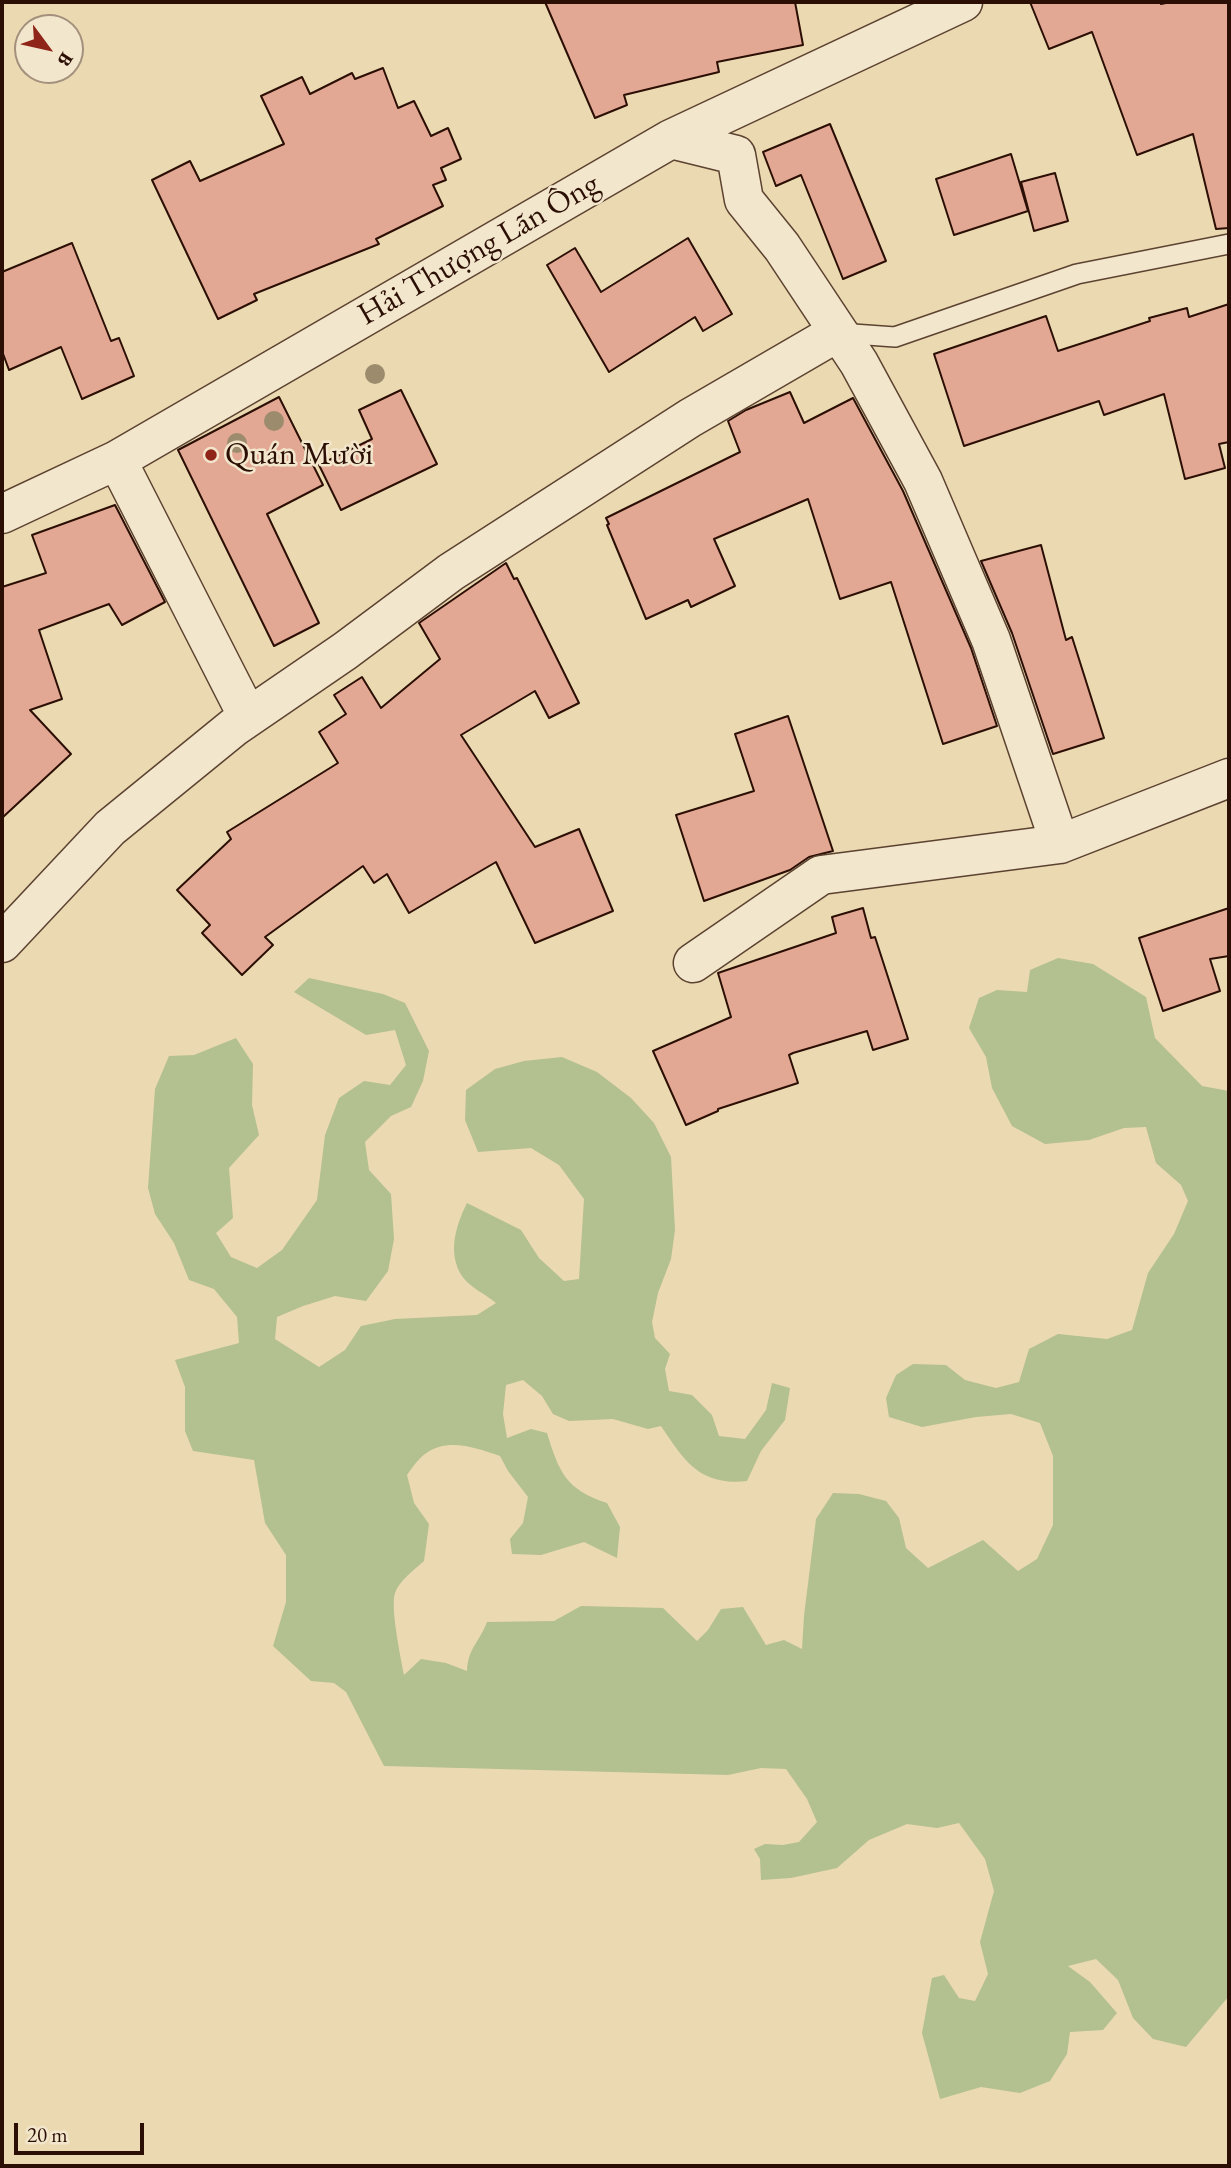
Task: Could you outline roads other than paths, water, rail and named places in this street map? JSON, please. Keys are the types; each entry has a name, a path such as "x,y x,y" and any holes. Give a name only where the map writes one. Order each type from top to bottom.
{"street":[{"name":"Hải Thượng Lãn Ông","path":"2,514 117,460 671,139 963,2"},
{"path":"671,139 736,155 744,200 782,247 859,363 923,481 991,640 1060,844"},
{"path":"2,943 110,828 248,717 345,651 452,572 690,418 838,332"},
{"path":"117,460 248,717"},
{"path":"693,963 821,876 1060,844 1229,778"}],"lane":[{"path":"838,332 895,337 1077,274 1229,244"}],"place":[{"name":"Quán Mười","path":"211,455"}]}
